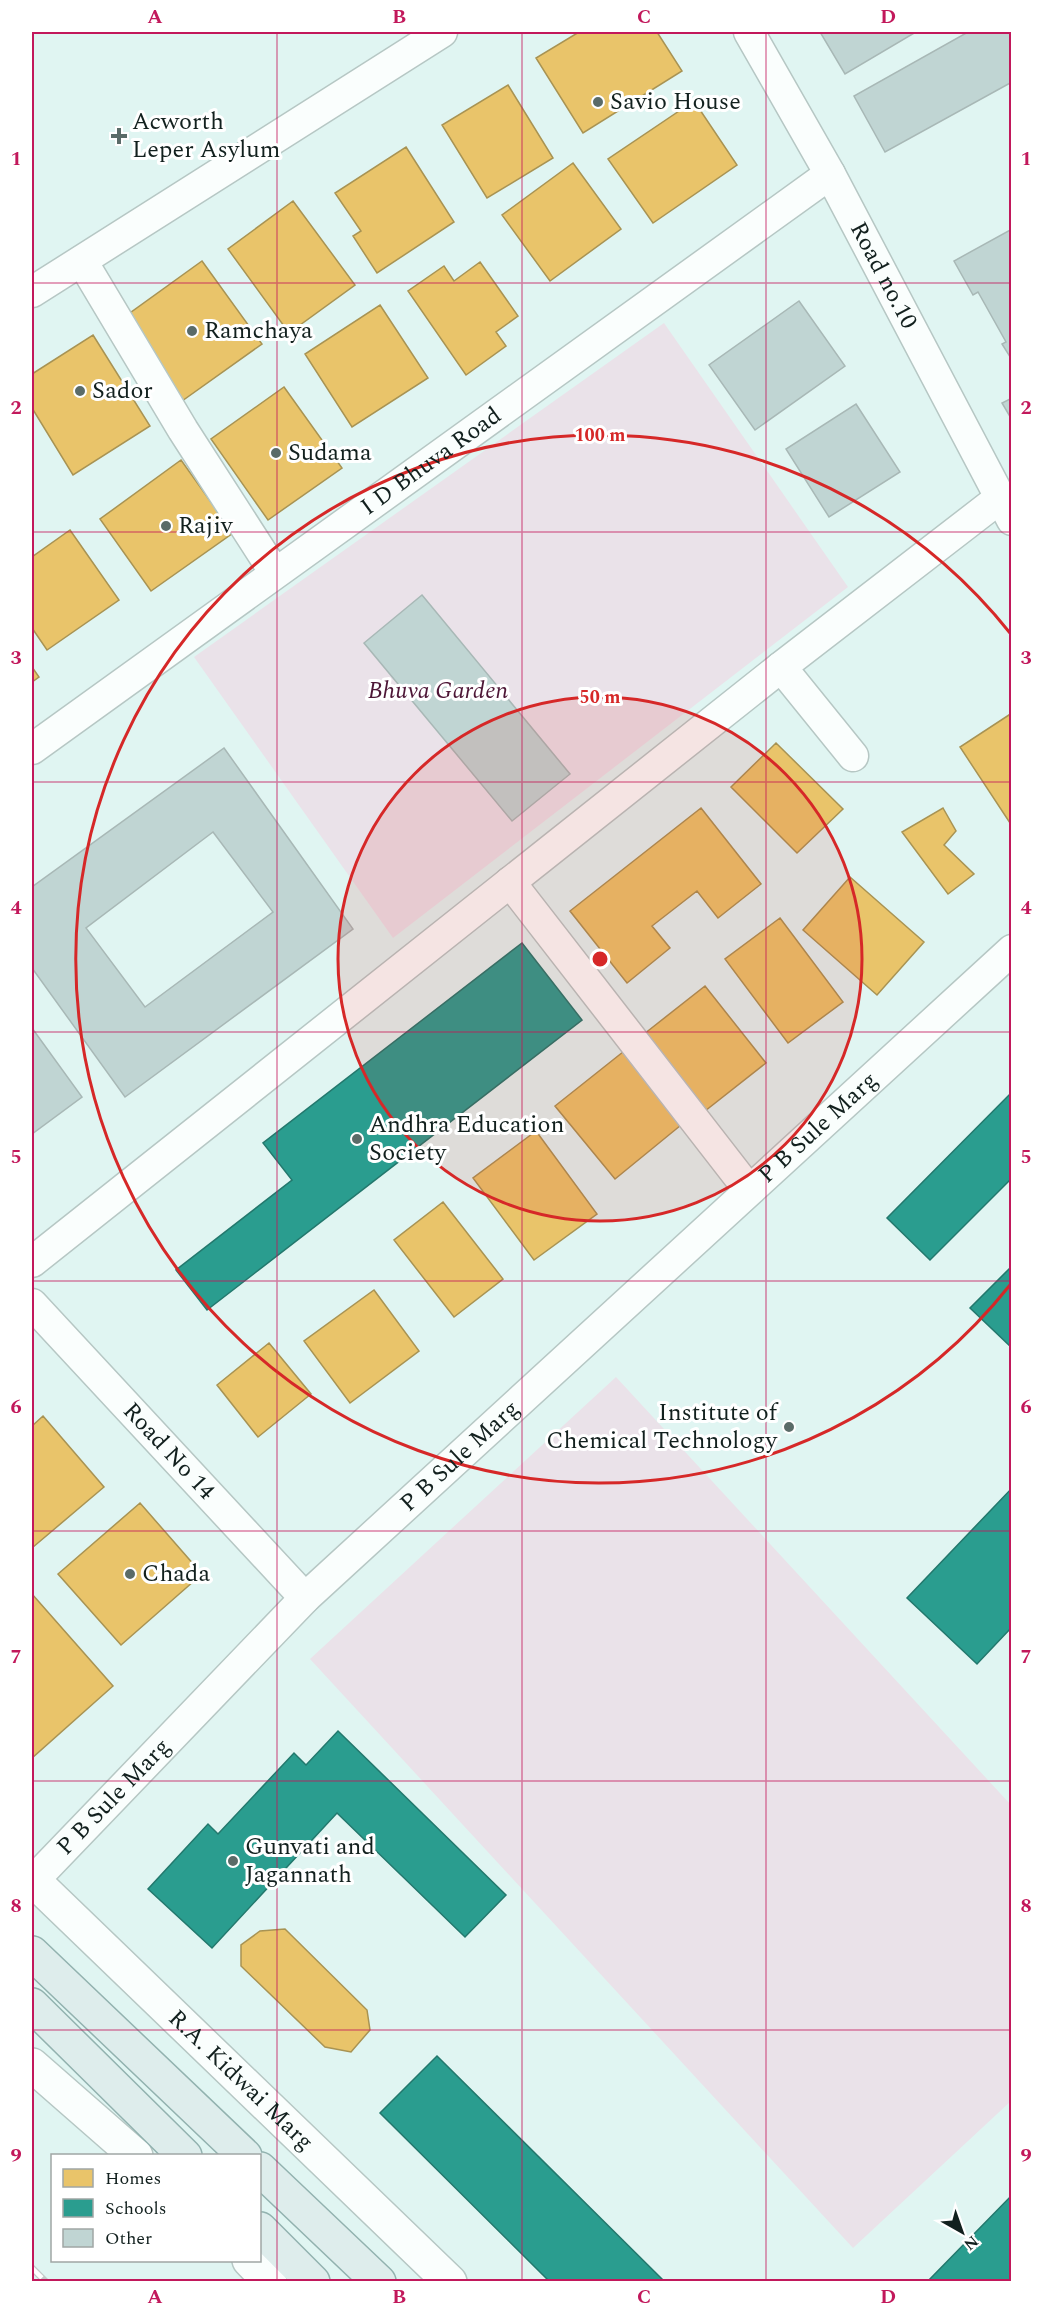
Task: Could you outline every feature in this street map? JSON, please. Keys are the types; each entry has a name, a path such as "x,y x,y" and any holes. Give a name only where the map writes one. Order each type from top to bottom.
{"main road":[{"path":"32,1953 243,2154"},
{"path":"32,2005 183,2154"},
{"path":"261,2170 379,2282"},
{"path":"261,2230 313,2282"}],"street":[{"path":"32,292 442,32"},
{"name":"Road no.10","path":"749,32 830,174 1006,509"},
{"name":"I D Bhuva Road","path":"32,749 830,174"},
{"path":"82,261 183,430 275,573"},
{"path":"32,1263 780,667 1006,509"},
{"path":"780,667 853,756"},
{"path":"510,882 749,1190"},
{"name":"P B Sule Marg","path":"32,1881 305,1598 1011,950"},
{"name":"Road No 14","path":"32,1304 305,1598"},
{"name":"R.A. Kidwai Marg","path":"32,1881 450,2282"},
{"path":"32,2065 134,2154"},
{"path":"251,2262 270,2282"}],"green space":[{"name":"Bhuva Garden","path":"664,323 848,587 393,938 194,657"},
{"path":"616,1377 1011,1805 1011,2101 853,2248 310,1659"}],"building: Homes":[{"name":"Savio House","path":"579,32 657,32 682,71 583,133 536,58"},
{"path":"508,85 553,158 487,198 442,125"},
{"path":"694,101 737,165 653,223 608,159"},
{"path":"406,147 454,222 377,273 353,236 361,231 335,193"},
{"path":"573,163 621,229 550,281 502,215"},
{"path":"293,201 355,285 289,333 228,249"},
{"name":"Ramchaya","path":"202,261 262,344 182,401 123,318"},
{"path":"480,262 518,316 496,332 506,346 466,375 408,291 444,266 454,281"},
{"path":"380,305 428,378 352,427 305,354"},
{"name":"Sador","path":"93,335 150,426 73,475 32,408 32,374"},
{"name":"Sudama","path":"284,387 342,468 268,520 211,439"},
{"name":"Rajiv","path":"181,460 233,533 151,591 100,519"},
{"path":"70,530 119,600 47,650 32,628 32,557"},
{"path":"32,667 39,677 32,682"},
{"path":"1012,713 1012,826 960,747"},
{"path":"776,743 843,809 797,853 731,787"},
{"path":"701,808 761,884 718,918 697,891 652,926 670,948 627,983 570,911"},
{"path":"943,808 956,831 944,845 974,874 948,894 902,832"},
{"path":"850,877 924,942 877,995 803,930"},
{"path":"780,918 843,1002 788,1043 725,959"},
{"path":"705,986 766,1063 705,1111 644,1034"},
{"path":"628,1048 686,1121 615,1179 555,1106"},
{"path":"536,1131 597,1214 534,1260 473,1178"},
{"path":"443,1202 503,1279 454,1317 394,1240"},
{"path":"374,1290 419,1351 350,1403 304,1341"},
{"path":"269,1343 311,1394 258,1437 217,1385"},
{"path":"43,1416 104,1487 32,1548 32,1426"},
{"name":"Chada","path":"140,1503 202,1574 121,1645 58,1574"},
{"path":"32,1594 113,1686 32,1758"},
{"path":"285,1929 367,2010 370,2030 351,2052 325,2047 241,1966 241,1945 260,1931"}],"building: Schools":[{"path":"522,943 582,1020 207,1310 176,1270 292,1180 263,1143"},
{"path":"1012,1092 1012,1178 930,1260 887,1218"},
{"path":"1012,1266 1012,1348 970,1308"},
{"path":"1012,1488 1012,1627 977,1664 907,1598"},
{"name":"Gunvati and Jagannath","path":"338,1731 506,1895 465,1937 337,1813 212,1948 148,1889 208,1824 218,1834 294,1753 306,1765"},
{"path":"437,2056 665,2282 550,2282 380,2113"},
{"path":"1012,2195 1012,2282 927,2282"}],"building: Other":[{"path":"820,32 916,32 845,74"},
{"path":"968,32 1012,32 1012,82 885,152 854,96"},
{"path":"1012,229 1012,360 1002,344 1006,342 978,292 973,295 954,261"},
{"path":"799,301 845,366 755,430 709,365"},
{"path":"1012,398 1012,420 1002,403"},
{"path":"856,404 900,472 829,517 786,449"},
{"path":"422,595 570,774 512,821 364,643"},
{"path":"224,748 353,929 125,1097 32,968 32,887","holes":["213,832 273,912 145,1007 86,928"]},
{"path":"32,1028 82,1097 32,1134"}],"railway":[{"path":"32,2268 46,2282"}],"place":[{"name":"Savio House","path":"598,102"},
{"name":"Acworth Leper Asylum","path":"119,136"},
{"name":"Ramchaya","path":"192,331"},
{"name":"Sador","path":"80,391"},
{"name":"Sudama","path":"276,453"},
{"name":"Rajiv","path":"166,526"},
{"name":"Andhra Education Society","path":"357,1139"},
{"name":"Institute of Chemical Technology","path":"789,1427"},
{"name":"Chada","path":"130,1574"},
{"name":"Gunvati and Jagannath","path":"233,1861"}]}
